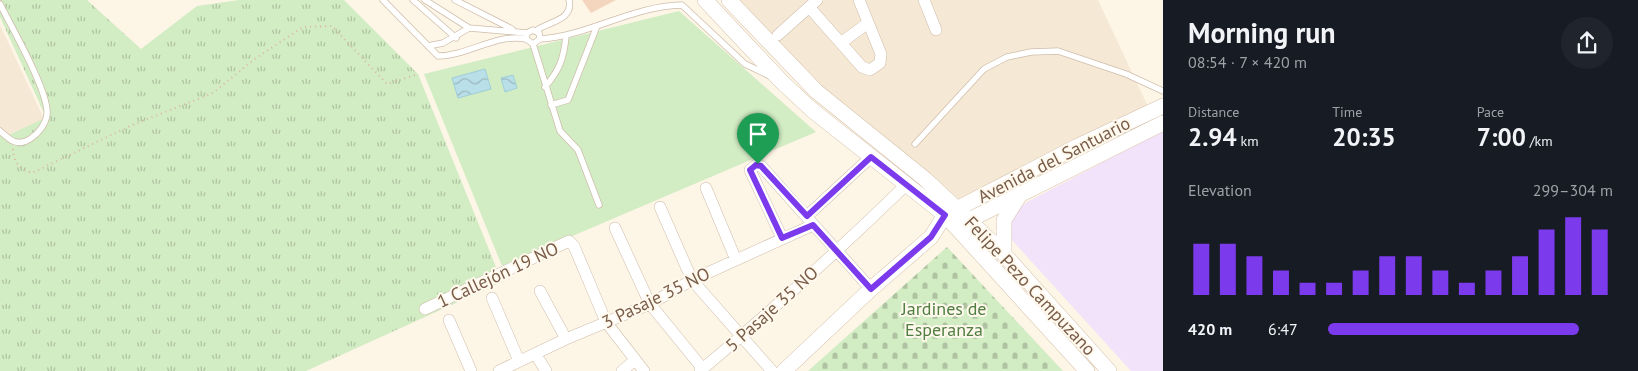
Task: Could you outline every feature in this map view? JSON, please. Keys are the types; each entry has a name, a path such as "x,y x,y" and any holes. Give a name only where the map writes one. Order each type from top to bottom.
{"main road":[{"name":"Felipe Pezo Campuzano","path":"705,0 781,81 871,157 1004,254 1109,371"},
{"name":"Felipe Pezo Campuzano","path":"729,0 816,91 925,179 1087,371"},
{"name":"Avenida del Santuario","path":"784,371 871,289 931,237 957,218 1163,106"},
{"name":"Avenida del Santuario","path":"957,218 1022,191 1163,123"},
{"path":"1004,254 1004,220 1022,191"}],"street":[{"path":"778,35 813,3 862,67 870,70 882,58 859,0"},
{"path":"924,0 936,30"},
{"path":"842,42 868,23"},
{"name":"3 Pasaje 35 NO","path":"499,371 536,355 566,339 650,304 692,280 782,238 810,221 871,157"},
{"path":"782,238 750,170 753,166 761,166 871,289"},
{"name":"5 Pasaje 35 NO","path":"702,370 742,337 837,251 907,184"},
{"path":"706,188 736,260"},
{"path":"660,207 692,280 772,371"},
{"path":"615,228 650,304 702,370"},
{"name":"1 Callejón 19 NO","path":"425,309 569,241 574,246 606,322 644,371"},
{"path":"540,291 566,339"},
{"path":"492,298 519,362"},
{"path":"450,320 471,371"},
{"path":"536,355 546,371"},
{"path":"622,371 635,360"}],"lane":[{"path":"383,0 400,15 438,56 449,56 509,38 526,36 565,16 570,4 569,0"},
{"path":"413,0 456,38"},
{"path":"425,0 469,28 516,31"},
{"path":"455,0 526,36 533,44 560,132 578,150 599,205"},
{"path":"0,4 23,47 40,89 47,113 42,127 31,138 21,143 12,142 0,131"},
{"path":"427,12 434,4"},
{"path":"533,44 540,39 566,36 657,6 682,5 745,64 781,81"},
{"path":"551,105 568,100 597,26"},
{"path":"428,46 456,38 469,28"},
{"path":"536,31 540,39"},
{"path":"545,86 557,73 561,65 566,36"},
{"path":"914,144 984,69 1007,57 1031,52 1058,51 1126,74 1163,91"}],"path":[{"path":"12,142 13,159 20,168 32,172 130,126 213,93 256,58 303,26 332,26 387,84 418,74"}],"shaded area":[{"path":"733,0 1098,0 1150,111 955,209 876,139"},
{"path":"0,25 44,119 5,136 0,129"},
{"path":"1163,131 1163,371 1131,371 1011,239 1008,223 1019,208 1027,202"}],"green space":[{"path":"0,0 87,0 141,49 197,6 239,0 344,0 418,74 502,282 306,371 0,371 0,129 6,136 43,119 44,113 0,17"},
{"path":"679,11 816,132 502,266 424,74"},
{"name":"Jardines de Esperanza","path":"947,247 1063,371 808,371"}],"water":[{"path":"485,69 491,89 458,98 452,78"},
{"path":"513,75 517,88 505,92 501,78"}],"building":[{"path":"582,0 616,0 591,13"}],"route":[{"path":"871,157 945,215 931,237 871,289 813,225 782,238 750,170 758,164 807,216 871,157"}]}
